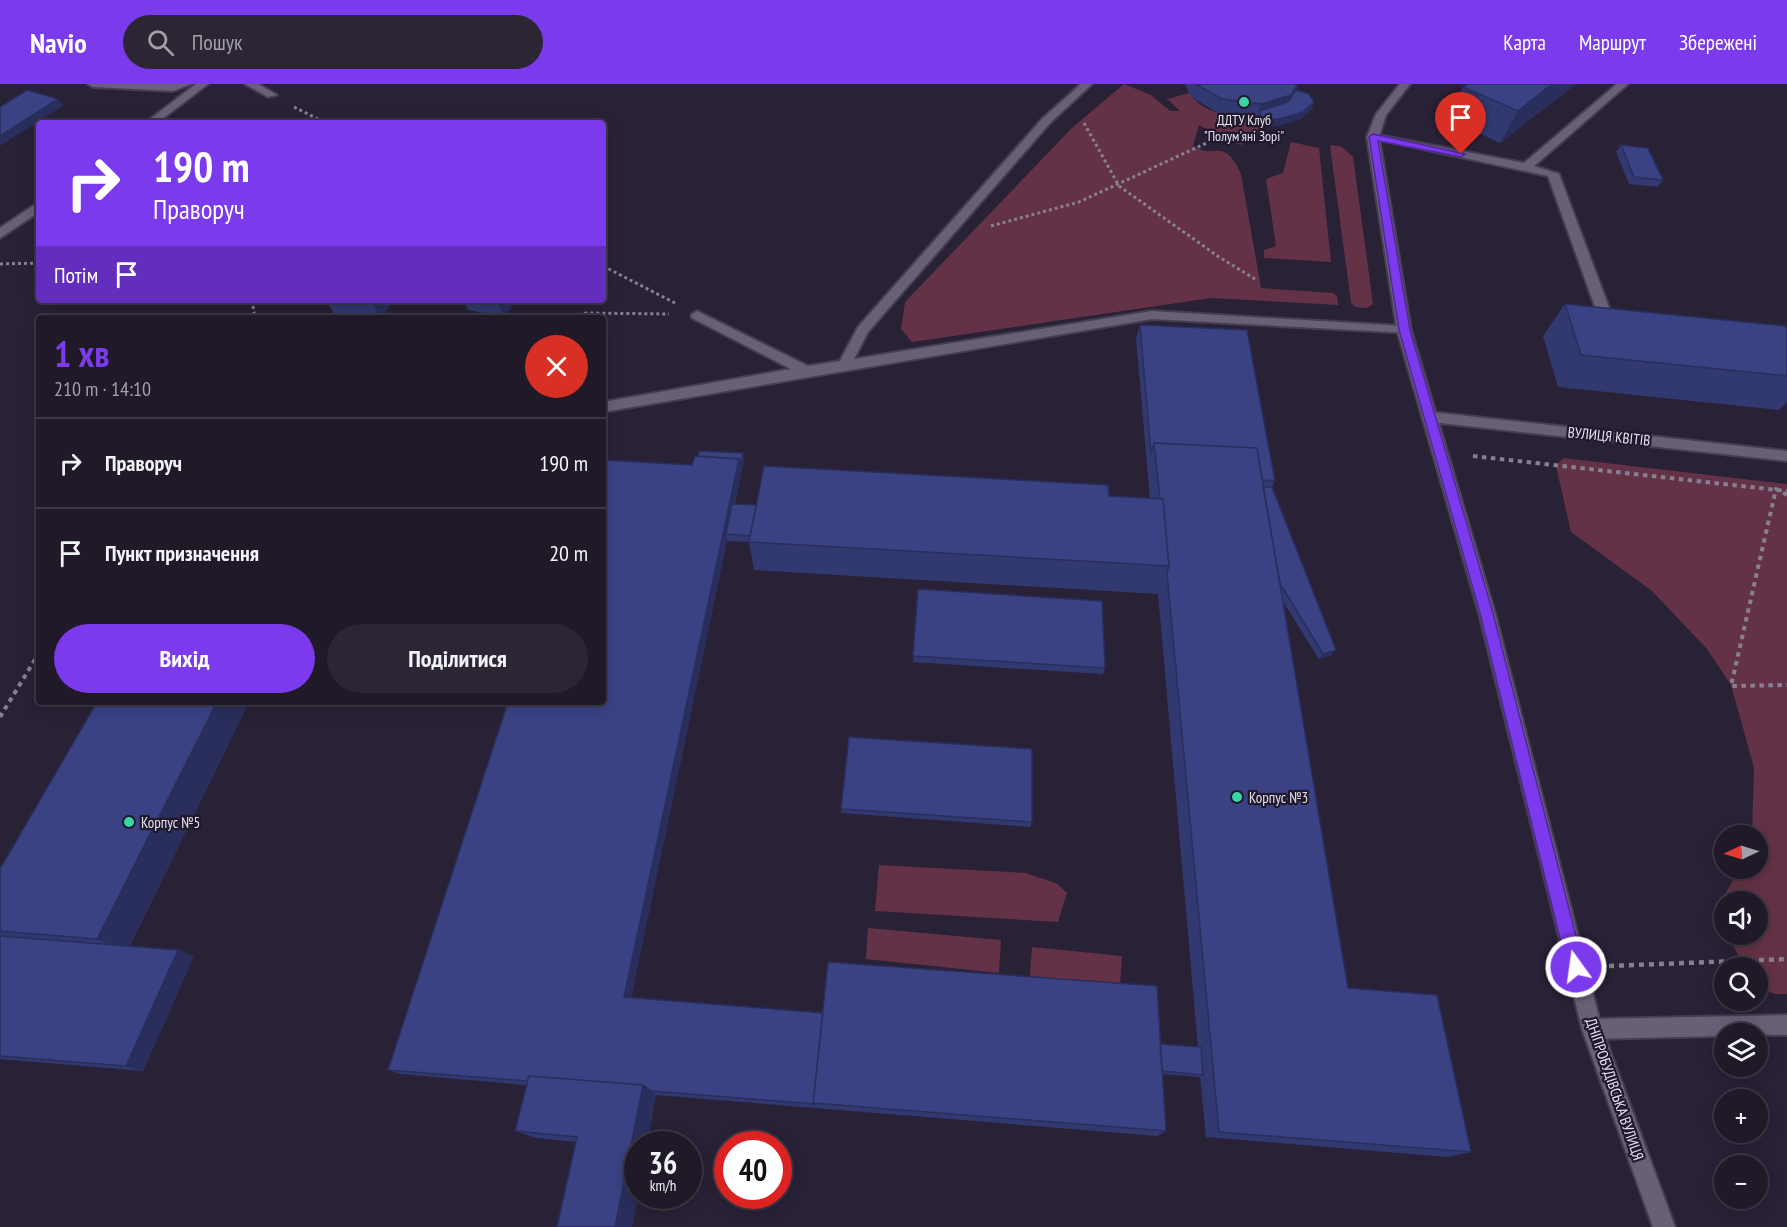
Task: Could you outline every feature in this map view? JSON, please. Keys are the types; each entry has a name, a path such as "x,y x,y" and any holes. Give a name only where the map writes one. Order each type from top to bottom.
{"street":[{"path":"93,84 173,88 186,84"},
{"path":"154,120 203,84"},
{"path":"250,84 272,95"},
{"path":"844,365 863,330 1046,121 1087,84"},
{"path":"1405,84 1381,114 1373,137 1526,166 1553,174 1610,329 1622,330"},
{"path":"1526,166 1623,84"},
{"name":"ДНІПРОБУДІВСЬКА ВУЛИЦЯ","path":"1373,137 1404,330 1487,613 1592,1029 1664,1227"},
{"path":"0,234 36,208"},
{"path":"697,315 806,371"},
{"path":"606,406 806,371 1152,315 1404,330"},
{"name":"ВУЛИЦЯ КВІТІВ","path":"1431,417 1787,456"},
{"path":"1592,1029 1787,1025"}],"path":[{"path":"272,95 320,120"},
{"path":"1071,98 1119,186 1219,257 1255,279"},
{"path":"946,236 1079,202 1119,186 1213,140"},
{"path":"0,264 36,263"},
{"path":"606,268 697,315"},
{"path":"578,315 586,313 697,315"},
{"path":"1440,452 1776,489 1787,493"},
{"path":"1776,489 1731,686 1787,685"},
{"path":"0,717 36,658"},
{"path":"1576,967 1787,959"}],"shaded area":[{"path":"1124,84 1151,95 1170,111 1180,111 1167,99 1189,93 1202,106 1210,110 1238,117 1256,118 1264,133 1254,135 1241,145 1221,138 1199,125 1193,145 1206,151 1223,152 1229,155 1241,174 1261,288 1333,293 1337,296 1338,305 1211,298 912,342 901,329 905,302 1072,128"},
{"path":"1291,142 1319,148 1331,262 1264,258 1264,250 1276,246 1266,179 1283,173"},
{"path":"1330,146 1342,147 1353,157 1373,304 1367,308 1355,307 1351,302"},
{"path":"1563,458 1787,484 1787,994 1768,991 1768,957 1739,957 1733,945 1768,945 1768,891 1727,891 1734,879 1768,879 1768,825 1752,825 1754,768 1731,685 1707,649 1652,591 1571,532 1556,466"},
{"path":"879,865 1025,873 1056,883 1067,893 1058,922 875,911"},
{"path":"868,928 1001,940 999,973 866,959"},
{"path":"1032,947 1122,956 1120,987 1030,976"}],"building":[{"path":"1196,84 1298,84 1291,95 1261,104 1222,99"},
{"path":"1468,84 1552,84 1518,111 1463,87"},
{"path":"27,90 58,99 0,136 0,107"},
{"path":"1296,90 1309,94 1314,102 1303,112 1264,121 1259,111 1288,102"},
{"path":"1621,145 1648,148 1663,180 1634,177"},
{"path":"1565,304 1785,326 1787,329 1787,376 1581,355"},
{"path":"1140,325 1247,330 1275,481 1262,480 1257,448 1154,443 1151,453"},
{"name":"Корпус №3","path":"1154,443 1257,448 1348,988 1437,995 1471,1152 1219,1132 1167,573 1169,566 1163,499 1160,499"},
{"path":"699,451 743,453 741,465 739,459 698,456"},
{"path":"695,456 739,459 624,997 823,1013 814,1104 651,1091 643,1085 529,1076 527,1081 388,1070 507,705 606,705 606,460 692,465"},
{"path":"764,466 1108,485 1109,496 1163,499 1169,566 749,542"},
{"path":"1263,487 1272,487 1336,650 1323,654 1281,588"},
{"path":"732,504 756,505 750,536 726,534"},
{"path":"918,589 1102,601 1105,668 913,656"},
{"name":"Корпус №5","path":"95,705 215,705 97,939 0,931 0,869"},
{"path":"849,737 1032,749 1032,822 841,809"},
{"path":"0,936 178,950 126,1066 0,1056"},
{"path":"828,962 1157,986 1166,1131 813,1103"},
{"path":"1160,1044 1201,1047 1203,1075 1162,1071"},
{"path":"529,1076 643,1085 634,1131 624,1131 624,1181 615,1227 557,1227 577,1137 515,1131"}],"place":[{"name":"ДДТУ Клуб \"Полум'яні Зорі\"","path":"1244,102"},
{"name":"Корпус №3","path":"1237,797"},
{"name":"Корпус №5","path":"129,822"}],"route":[{"path":"1461,154 1373,137 1404,330 1487,613 1576,967"}]}
